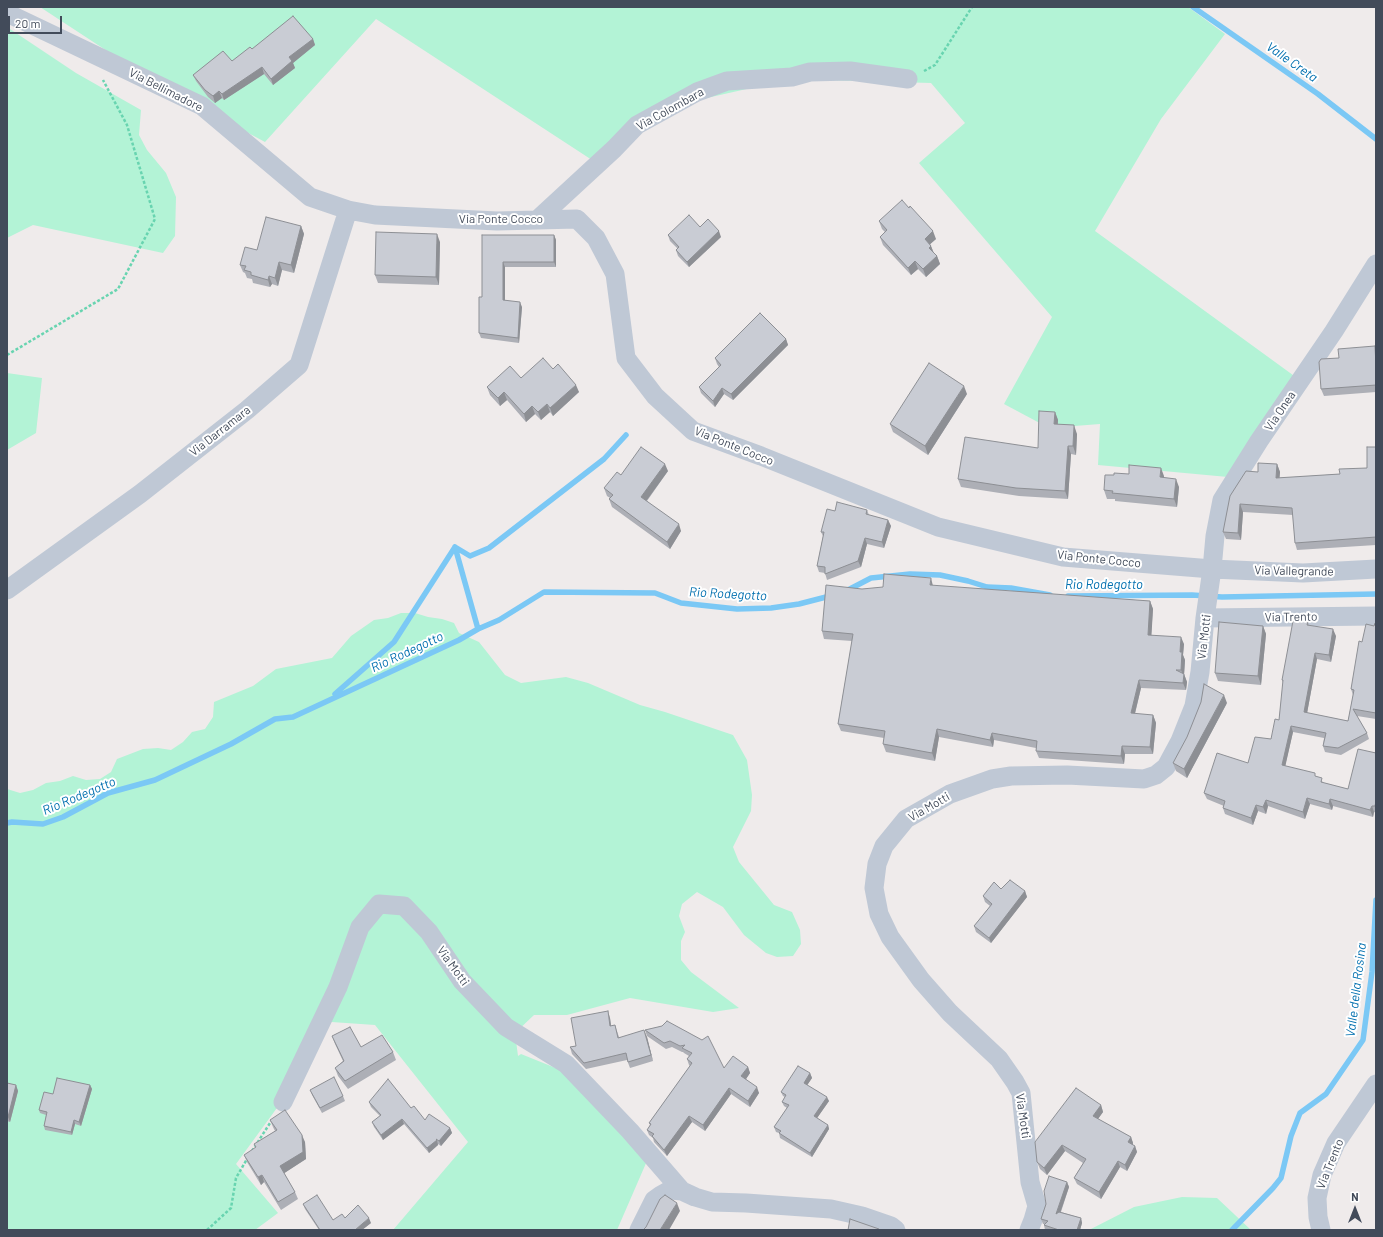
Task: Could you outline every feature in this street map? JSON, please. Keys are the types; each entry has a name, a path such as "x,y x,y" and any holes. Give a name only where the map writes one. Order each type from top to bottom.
{"street":[{"name":"Via Bellimadore","path":"7,13 202,106 310,197 348,210 375,215"},
{"name":"Via Colombara","path":"537,220 614,149 637,125 697,92 727,82 792,77 810,72 850,71 908,79"},
{"name":"Via Darramara","path":"7,590 140,494 247,410 299,365 348,210"},
{"name":"Via Ponte Cocco","path":"375,215 497,221 577,219 596,238 616,274 626,358 655,396 693,431 938,527 1063,557 1211,576"},
{"name":"Via Onea","path":"1211,576 1215,536 1222,500 1259,441 1334,331 1376,264"},
{"name":"Via Vallegrande","path":"1211,576 1376,569"},
{"name":"Via Motti","path":"1029,1230 1037,1206 1030,1182 1021,1093 999,1059 950,1013 921,980 890,937 879,914 874,888 877,864 884,846 906,819 950,794 992,779 1011,776 1067,775 1144,779 1156,775 1166,767 1194,706 1200,672 1211,576"},
{"name":"Via Trento","path":"1206,613 1376,616"},
{"name":"Via Motti","path":"283,1102 338,987 360,927 379,904 404,906 428,932 462,981 506,1027 566,1064 630,1131 682,1191 712,1202 753,1203 831,1209 862,1216 891,1226 896,1230"},
{"name":"Via Trento","path":"1321,1230 1316,1198 1322,1175 1336,1143 1376,1084"},
{"path":"639,1230 654,1200 670,1190 682,1191"}],"path":[{"path":"908,79 935,65 972,7"},
{"path":"7,355 118,289 155,219 127,125 102,78"},
{"path":"251,1152 283,1102"},
{"path":"207,1230 231,1208 236,1178 247,1159"}],"green space":[{"path":"40,7 1188,7 1225,34 1161,119 1095,231 1297,378 1228,477 1098,465 1100,424 1049,428 1004,404 1052,317 919,163 965,123 931,83 791,79 680,104 592,160 376,19 265,142 200,107 130,66"},
{"path":"7,27 76,73 141,110 139,135 147,150 166,173 176,197 175,236 163,253 33,225 7,238"},
{"path":"7,373 42,378 36,433 7,450"},
{"path":"401,613 415,613 454,623 459,633 479,642 505,675 521,683 566,677 588,683 640,705 733,735 747,760 752,795 751,811 733,847 739,862 774,905 792,912 800,930 801,944 793,956 777,957 766,953 744,935 723,907 697,892 682,904 679,916 685,932 681,941 681,960 691,972 739,1008 713,1012 630,998 567,1015 534,1015 515,1033 518,1056 521,1054 588,1081 650,1154 617,1230 393,1230 468,1142 375,1025 317,1021 282,1101 236,1164 278,1213 255,1230 7,1230 7,789 20,793 33,790 46,783 60,781 73,776 86,780 100,779 111,772 117,759 143,749 158,748 171,750 183,742 192,732 205,729 213,717 214,702 253,686 276,669 332,658 351,636 374,620 388,618"},
{"path":"1182,1197 1217,1198 1251,1230 1089,1230 1134,1207"}],"building":[{"path":"293,16 313,39 289,57 292,61 271,79 262,67 222,94 219,91 213,96 205,90 193,75 223,51 232,61 250,47 252,49"},
{"path":"902,200 909,208 910,206 933,231 925,239 931,246 929,248 937,256 923,269 915,261 908,268 880,237 887,230 879,221"},
{"path":"689,215 700,227 708,219 719,231 687,262 676,250 679,247 668,235"},
{"path":"266,217 301,226 291,265 279,262 275,278 269,276 268,280 251,275 251,272 244,270 246,266 240,265 245,247 257,250"},
{"path":"376,232 437,234 436,277 375,275"},
{"path":"482,235 554,235 554,262 503,262 503,300 520,302 518,338 479,333 479,297 482,297"},
{"path":"760,313 786,339 731,394 722,388 713,401 699,387 721,365 715,358"},
{"path":"1375,346 1376,385 1321,389 1319,362 1321,359 1339,358 1338,349"},
{"path":"543,358 553,369 558,364 576,385 550,408 547,404 538,412 532,406 524,414 504,392 498,398 487,387 510,366 521,378"},
{"path":"929,363 964,386 925,446 890,424"},
{"path":"1039,411 1055,412 1054,424 1074,425 1073,446 1068,446 1065,491 1016,488 958,479 965,437 1038,448"},
{"path":"641,447 665,464 641,497 679,524 667,542 609,499 613,495 604,488 617,472 621,475"},
{"path":"1367,447 1376,447 1376,537 1295,543 1292,508 1240,504 1238,533 1223,532 1230,496 1246,471 1258,472 1258,463 1277,464 1276,478 1340,474 1339,469 1367,468"},
{"path":"1129,465 1161,468 1160,477 1176,479 1174,499 1112,493 1113,491 1104,490 1105,475 1114,475 1114,473 1129,474"},
{"path":"837,502 867,510 866,514 888,520 882,542 865,538 858,561 825,574 825,567 817,566 824,532 821,532 827,509 835,511"},
{"path":"884,574 931,578 930,585 1150,601 1148,635 1181,637 1181,670 1176,670 1184,674 1183,683 1139,680 1131,713 1153,715 1150,747 1122,746 1121,756 1036,751 1037,741 992,733 990,740 937,729 932,753 883,744 885,731 838,724 853,634 822,631 826,585 862,589 883,587"},
{"path":"1293,621 1308,621 1307,625 1333,629 1329,655 1315,653 1304,712 1348,721 1354,690 1351,689 1359,641 1362,642 1366,624 1374,626 1376,623 1376,713 1353,709 1367,733 1338,748 1323,746 1326,733 1291,726 1282,765 1315,773 1315,776 1322,778 1321,782 1348,789 1358,749 1376,753 1376,801 1375,806 1372,806 1370,810 1330,799 1329,804 1307,798 1303,812 1266,800 1263,807 1256,805 1251,818 1223,808 1225,801 1204,793 1217,753 1248,763 1255,737 1271,739 1275,719 1279,720 1282,680"},
{"path":"1219,622 1263,626 1258,676 1215,673"},
{"path":"1204,684 1224,695 1184,769 1173,763 1187,737 1201,702"},
{"path":"1010,880 1025,891 989,938 974,926 992,904 983,896 994,882 1001,889"},
{"path":"608,1011 610,1026 615,1025 618,1038 644,1030 651,1055 628,1062 626,1053 584,1063 570,1047 576,1046 571,1018"},
{"path":"667,1021 702,1040 708,1036 724,1068 733,1056 748,1067 741,1076 757,1087 748,1101 729,1088 703,1125 689,1116 664,1150 652,1136 654,1134 647,1130 651,1124 649,1123 692,1063 687,1059 692,1053 682,1048 685,1045 680,1046 670,1041 664,1043 645,1030 662,1026"},
{"path":"350,1027 361,1047 382,1035 393,1052 345,1081 335,1068 344,1061 332,1036"},
{"path":"798,1066 810,1073 804,1083 827,1097 814,1116 828,1125 810,1153 779,1133 781,1131 774,1127 789,1105 782,1102 786,1095 781,1092"},
{"path":"334,1077 343,1096 320,1108 310,1090"},
{"path":"57,1078 90,1085 79,1122 74,1120 71,1132 44,1126 47,1112 39,1110 44,1092 53,1094"},
{"path":"388,1079 411,1108 414,1106 425,1120 429,1114 450,1128 439,1141 436,1139 437,1140 427,1148 402,1119 381,1135 372,1122 381,1115 369,1102"},
{"path":"7,1083 16,1085 8,1117 7,1116"},
{"path":"1076,1088 1101,1105 1093,1116 1131,1137 1128,1142 1135,1146 1125,1165 1118,1161 1099,1192 1074,1178 1086,1159 1062,1145 1044,1168 1037,1162 1035,1142"},
{"path":"285,1110 302,1135 303,1152 280,1166 295,1192 278,1202 262,1175 258,1177 244,1155 256,1147 254,1144 277,1130 270,1120"},
{"path":"1049,1176 1067,1182 1056,1214 1059,1212 1081,1218 1077,1230 1059,1230 1044,1225 1048,1221 1041,1219 1046,1204 1044,1191"},
{"path":"317,1195 333,1220 342,1214 345,1218 358,1205 369,1218 355,1230 320,1230 303,1204"},
{"path":"665,1195 677,1203 660,1230 643,1230 660,1199"},
{"path":"850,1219 879,1229 879,1230 848,1230"}],"waterway":[{"name":"Valle Creta","path":"1193,7 1318,94 1376,139"},
{"path":"455,547 470,556 489,548 604,459 626,435"},
{"path":"455,547 478,629"},
{"path":"335,694 394,642 455,547"},
{"name":"Rio Rodegotto","path":"846,591 871,578 910,574 940,575 987,587 1011,588 1050,595"},
{"name":"Rio Rodegotto","path":"7,823 43,824 63,817 108,793 155,780 231,744 275,719 293,717 459,640 478,629 499,620 544,592 655,593 681,603 737,609 771,608 799,604 830,596"},
{"name":"Rio Rodegotto","path":"1068,596 1192,595 1222,597 1376,594"},
{"name":"Valle della Rosina","path":"1232,1230 1281,1178 1291,1136 1300,1113 1326,1094 1363,1040 1372,972 1376,900"}]}
